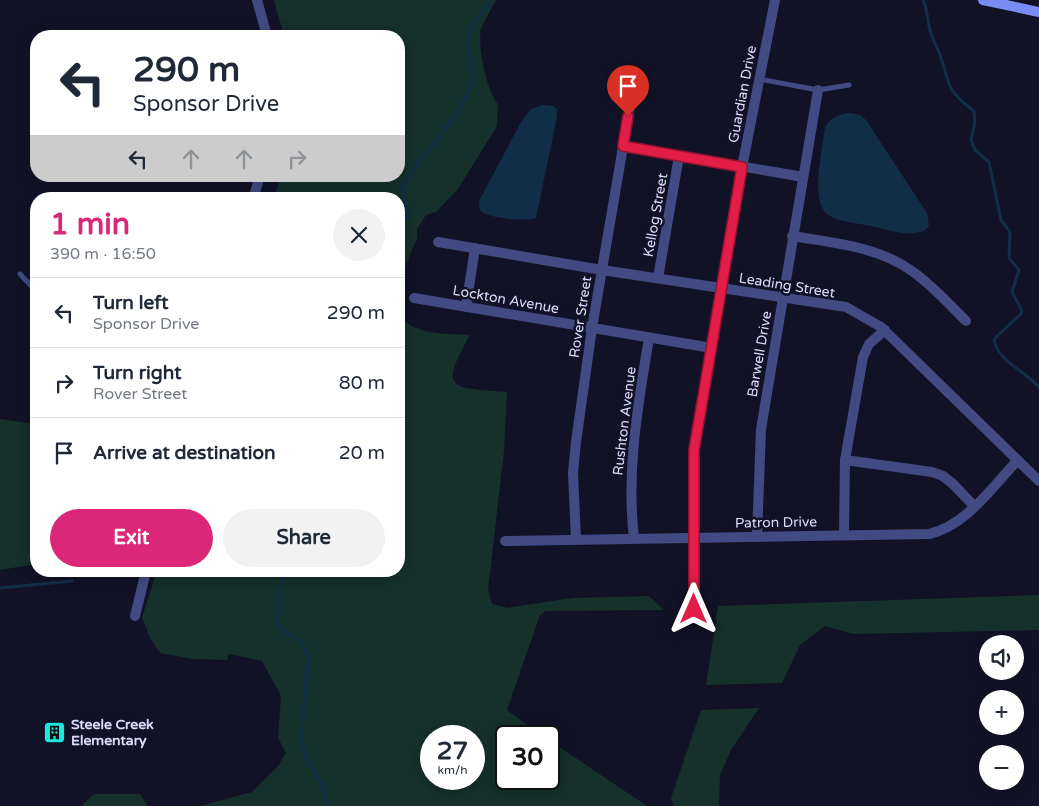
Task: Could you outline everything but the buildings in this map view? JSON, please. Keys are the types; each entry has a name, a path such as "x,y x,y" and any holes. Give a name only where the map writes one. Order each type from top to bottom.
{"main road":[{"path":"983,0 1039,12"}],"street":[{"path":"257,0 265,30"},
{"name":"Guardian Drive","path":"694,609 694,450 742,167 775,0"},
{"name":"Barwell Drive","path":"757,536 758,460 761,430 792,236 818,90"},
{"name":"Rover Street","path":"576,540 573,473 592,328 631,100"},
{"path":"623,146 803,177"},
{"name":"Kellog Street","path":"658,278 679,156"},
{"path":"792,236 854,246 897,261 913,272 966,321"},
{"name":"Leading Street","path":"438,242 602,270 846,307 885,330 1039,481"},
{"path":"466,307 475,248"},
{"name":"Lockton Avenue","path":"414,298 712,348"},
{"path":"844,535 845,460 863,357 869,344 885,330"},
{"name":"Rushton Avenue","path":"634,539 631,465 634,430 649,338"},
{"path":"845,460 937,474 953,484 974,506"},
{"name":"Patron Drive","path":"505,541 694,536 929,534 944,530 960,520 1018,460"},
{"path":"135,616 145,577"}],"lane":[{"path":"759,79 818,90 849,84"},
{"path":"20,274 30,285"}],"green space":[{"path":"274,0 496,0 481,29 480,46 490,90 498,104 497,126 458,189 436,212 426,215 417,229 417,238 405,267 405,192 276,192 279,182 405,182 405,30 282,30"},
{"path":"405,321 414,327 432,332 470,335 454,367 453,377 456,383 462,387 473,389 507,392 504,451 488,590 492,604 507,608 572,598 649,596 664,610 545,611 540,615 507,710 528,725 495,725 495,790 560,790 560,747 647,806 200,806 252,792 278,766 286,753 278,738 281,696 262,661 229,654 227,660 192,659 160,653 150,638 142,617 155,577 405,577"},
{"path":"0,419 30,423 30,565 0,570"},
{"path":"1039,595 1039,630 853,634 825,626 800,645 782,683 706,685 718,606"},
{"path":"759,708 731,750 720,775 719,806 674,806 671,798 701,710"},
{"path":"94,794 140,794 148,806 81,806"}],"water":[{"path":"542,105 553,106 557,109 557,117 536,218 525,220 509,219 482,212 479,201 521,122 531,109"},
{"path":"850,113 860,115 866,120 927,213 929,226 924,231 904,233 841,220 830,216 821,206 818,185 825,127 836,117"}],"waterway":[{"path":"403,192 402,189 410,175 450,123 467,96 473,75 468,42 469,35 473,24 486,8 489,0"},
{"path":"923,0 931,33 949,85 957,97 974,111 975,121 971,140 975,150 989,162 1001,220 1010,232 1009,258 1019,270 1012,292 1022,311 1021,314 994,340 1001,354 1039,387"},
{"path":"405,200 409,214 405,221"},
{"path":"281,577 277,626 301,642 309,657 301,737 305,755 322,784 327,806"},
{"path":"0,588 72,581"}],"place":[{"name":"Steele Creek Elementary","path":"55,732"}],"route":[{"path":"628,116 623,146 742,167 694,450 694,609"}]}
